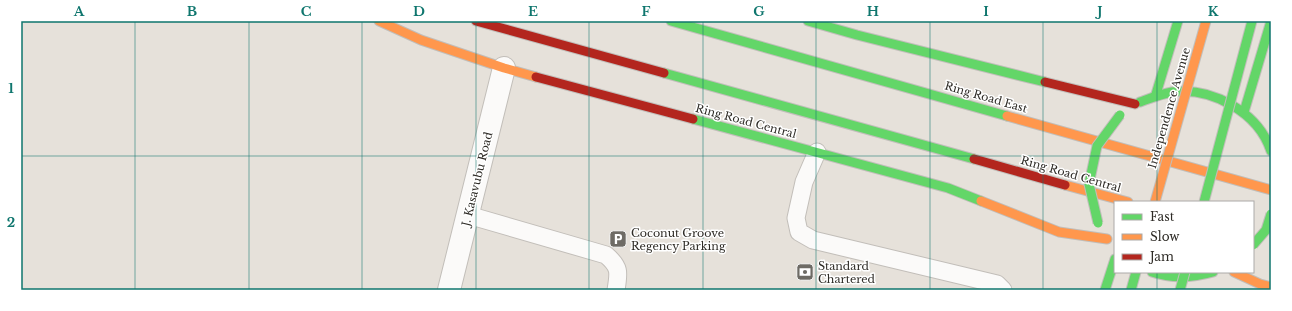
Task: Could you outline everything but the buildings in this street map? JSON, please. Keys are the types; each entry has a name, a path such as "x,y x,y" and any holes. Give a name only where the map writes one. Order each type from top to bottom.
{"main road":[{"name":"Ring Road Central","path":"379,21 421,40 504,68 948,188 1059,232 1109,242 1098,223 1089,184 1097,146 1120,115 1135,104"},
{"name":"Ring Road Central","path":"476,21 1124,201"},
{"name":"Ring Road East","path":"671,21 1271,190"},
{"path":"808,21 857,35 1135,104 1156,94 1187,91 1217,97 1244,112 1268,136 1271,151"},
{"path":"1156,94 1178,21"},
{"name":"Independence Avenue","path":"1155,201 1206,21"},
{"path":"1204,201 1252,21"},
{"path":"1244,112 1271,21"},
{"path":"1254,244 1266,230 1271,214"},
{"path":"1254,237 1271,242"},
{"path":"1105,290 1114,262"},
{"path":"1131,290 1136,273"},
{"path":"1156,273 1178,278 1199,280 1211,273"},
{"path":"1180,290 1185,273"},
{"path":"1236,273 1260,284 1271,287"}],"street":[{"name":"J. Kasavubu Road","path":"450,290 504,68"}],"lane":[{"path":"817,152 804,182 796,218 799,232 814,240 997,284 1003,290"},
{"path":"468,215 606,255 615,263 618,276 616,290"}],"traffic: fast":[{"path":"671,21 1007,116"},
{"path":"808,21 857,35 1045,82"},
{"path":"1156,94 1178,21"},
{"path":"1204,201 1252,21"},
{"path":"1244,112 1271,21"},
{"path":"664,73 974,159"},
{"path":"1140,102 1172,92 1203,94 1217,98 1232,105 1245,114 1265,137 1271,151"},
{"path":"1098,223 1089,184 1097,146 1120,115"},
{"path":"693,119 948,188 981,201"},
{"path":"1254,244 1266,230 1271,214"},
{"path":"1105,290 1114,262"},
{"path":"1131,290 1136,273"},
{"path":"1156,273 1175,277 1197,276 1209,273"},
{"path":"1180,290 1185,273"}],"traffic: slow":[{"path":"379,21 421,40 504,68 536,77"},
{"path":"1155,201 1206,21"},
{"path":"1007,116 1271,190"},
{"path":"1065,185 1124,201"},
{"path":"981,201 1059,232 1107,239"},
{"path":"1236,273 1260,284 1271,287"}],"traffic: jam":[{"path":"476,21 664,73"},
{"path":"536,77 693,119"},
{"path":"1045,82 1135,104"},
{"path":"974,159 1065,185"}],"place":[{"name":"Coconut Groove Regency Parking","path":"618,239"},
{"name":"Standard Chartered","path":"805,272"}]}
